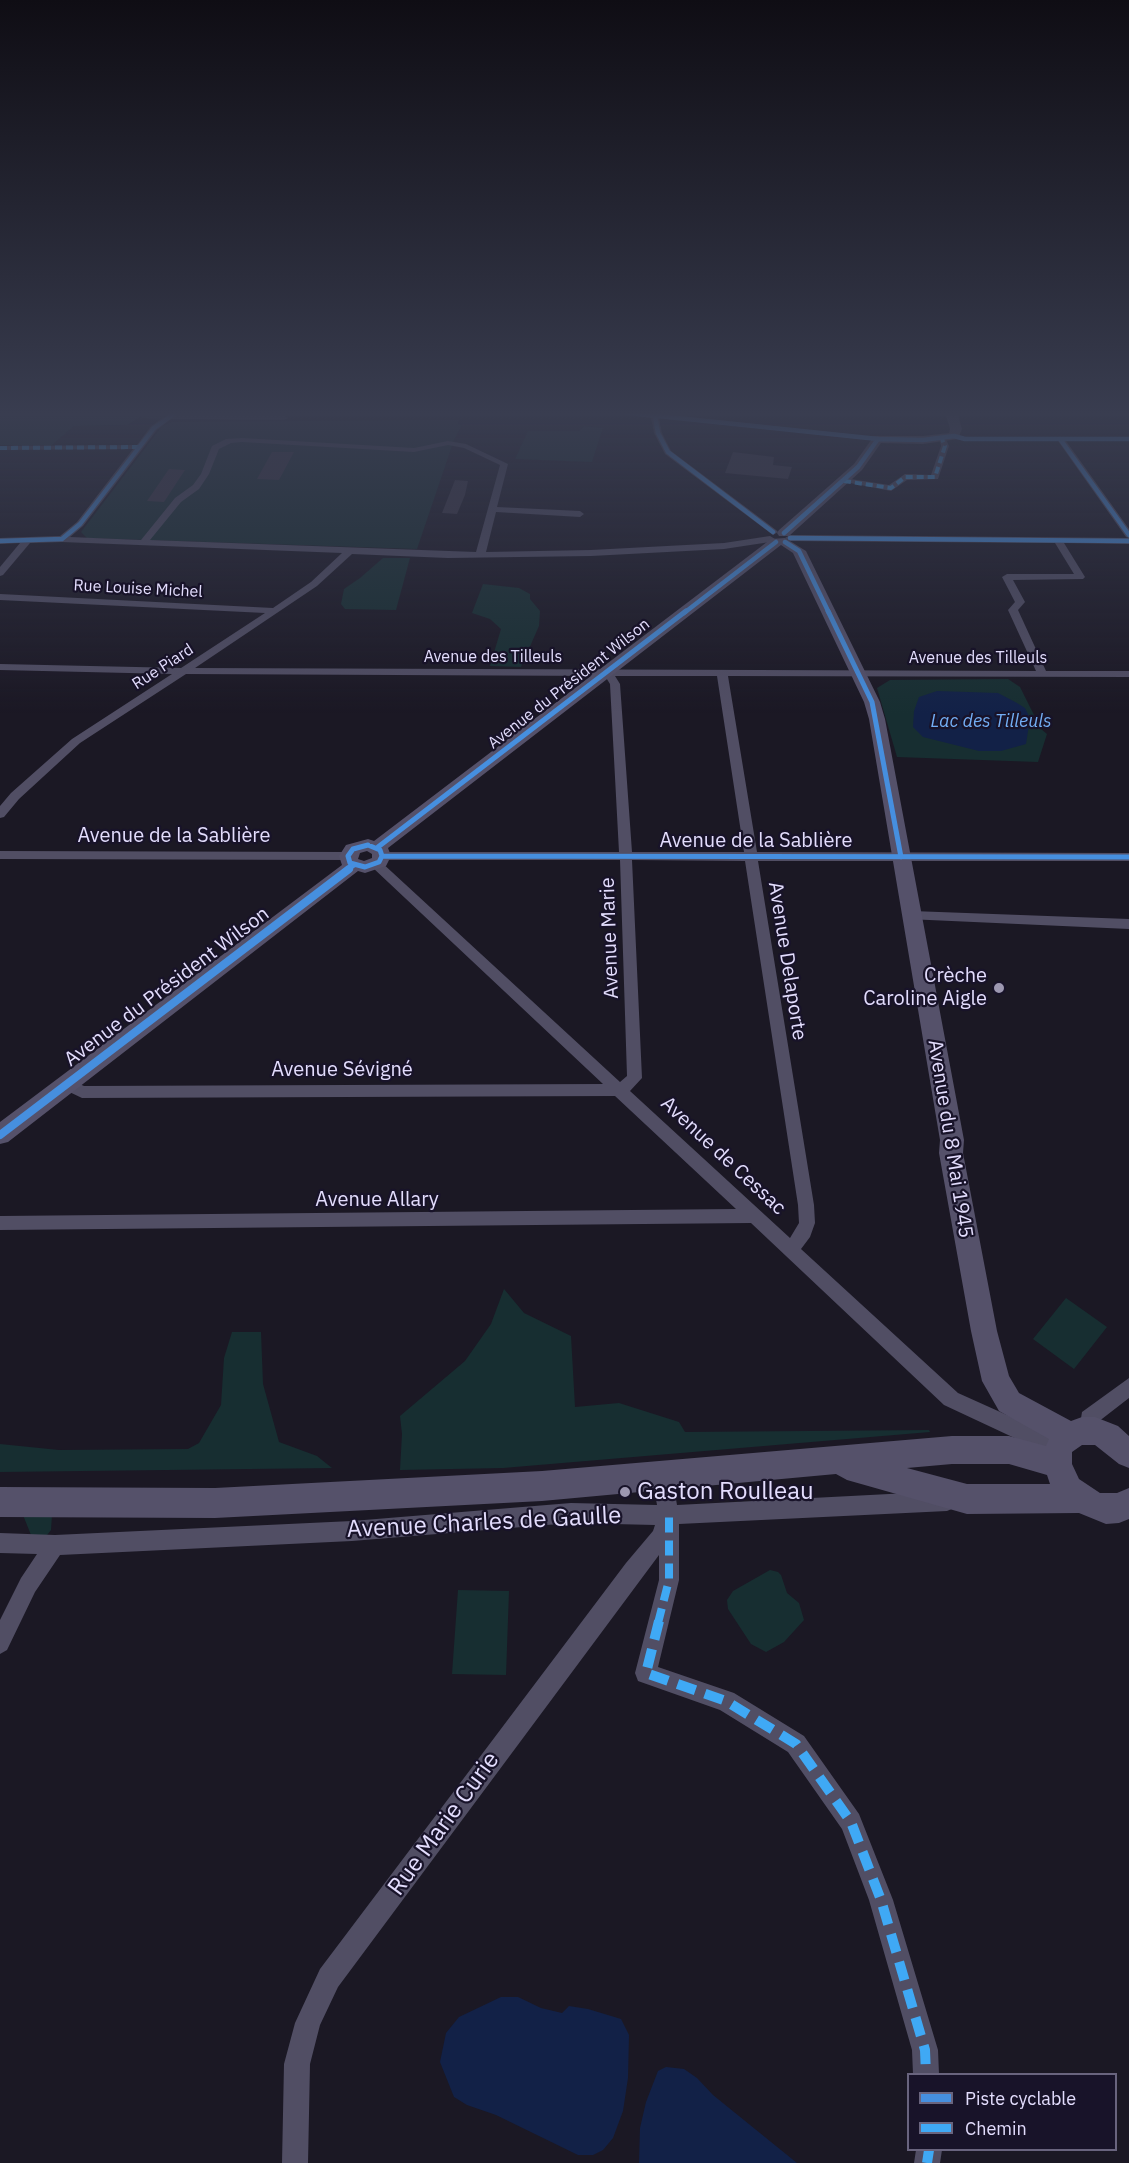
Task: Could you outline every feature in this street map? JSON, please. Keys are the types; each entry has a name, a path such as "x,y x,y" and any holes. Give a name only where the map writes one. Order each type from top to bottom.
{"street":[{"path":"62,539 80,525 90,512"},
{"path":"142,543 168,512"},
{"path":"480,555 491,512"},
{"path":"543,512 579,514"},
{"path":"746,512 780,538"},
{"name":"Avenue du Président Wilson","path":"0,1135 351,861 352,849 362,845 379,856 608,672 780,538 809,512"},
{"path":"1112,512 1129,535"},
{"path":"0,541 62,539 349,552 480,555 591,553 724,546 780,538 1129,541"},
{"name":"Avenue du 8 Mai 1945","path":"780,538 799,551 859,673 878,719 952,1140 951,1153 984,1331 996,1381 1009,1402 1069,1445"},
{"path":"1042,673 1013,610 1020,602 1005,573 1082,580 1058,540"},
{"path":"0,573 27,541"},
{"name":"Rue Piard","path":"0,814 15,796 76,741 314,584 349,552"},
{"name":"Rue Louise Michel","path":"0,597 275,611"},
{"name":"Avenue des Tilleuls","path":"0,667 184,671 591,674 608,672 1129,674"},
{"name":"Avenue Marie","path":"608,672 615,684 626,857 635,1078 620,1090"},
{"name":"Avenue Delaporte","path":"722,673 806,1205 807,1223 804,1232 791,1250"},
{"name":"Avenue de la Sablière","path":"0,855 351,861"},
{"name":"Avenue de la Sablière","path":"379,856 1129,857"},
{"name":"Avenue de Cessac","path":"379,856 620,1090 951,1399 1004,1425 1069,1445"},
{"path":"912,916 1129,924"},
{"name":"Avenue Sévigné","path":"66,1084 82,1092 620,1090"},
{"name":"Avenue Allary","path":"0,1224 755,1216"},
{"path":"1129,1387 1089,1418 1069,1445 1062,1477 1080,1498 1093,1505 1106,1509 1119,1508 1129,1503"},
{"path":"1069,1445 1108,1436 1129,1454"},
{"name":"Avenue Charles de Gaulle","path":"0,1502 215,1503 542,1486 952,1450 1009,1450 1069,1445"},
{"name":"Avenue Charles de Gaulle","path":"828,1461 967,1499"},
{"path":"662,1476 669,1515 669,1580 646,1673 726,1701 796,1744 851,1822 881,1900 925,2050 926,2073"},
{"name":"Avenue Charles de Gaulle","path":"0,1543 55,1545 351,1531 571,1513 669,1515 967,1499 1080,1498"},
{"name":"Rue Marie Curie","path":"295,2163 297,2064 308,2023 329,1978 626,1579 660,1538 669,1515"},
{"path":"0,1643 28,1585 55,1545"}],"green space":[{"path":"96,512 430,512 417,549 87,538 81,532"},
{"path":"383,558 410,558 396,610 345,609 341,604 344,589"},
{"path":"483,584 519,588 530,594 530,599 540,611 539,626 521,667 490,666 501,629 490,619 472,613"},
{"path":"1008,679 1020,687 1041,729 1047,734 1038,762 897,757 877,688 890,680"},
{"path":"504,1289 524,1313 571,1336 575,1407 619,1403 679,1422 685,1432 929,1430 930,1432 503,1468 400,1470 402,1434 400,1416 465,1361 491,1324"},
{"path":"1066,1298 1107,1327 1074,1369 1033,1339"},
{"path":"232,1332 261,1332 263,1384 279,1442 317,1456 332,1468 0,1472 0,1444 59,1450 188,1449 199,1443 221,1405 224,1358"},
{"path":"23,1515 52,1515 51,1530 44,1539 33,1540"},
{"path":"770,1570 781,1575 787,1593 799,1603 804,1620 784,1642 766,1652 751,1644 728,1609 727,1600 733,1591"},
{"path":"458,1590 509,1591 506,1675 452,1674"}],"water":[{"name":"Lac des Tilleuls","path":"937,691 998,693 1017,703 1025,708 1030,718 1026,744 1001,751 979,751 923,737 913,727 914,711 919,697"},
{"path":"501,1997 518,1997 541,2008 562,2013 569,2006 621,2019 629,2035 628,2078 623,2111 613,2138 603,2150 593,2155 578,2155 454,2097 440,2062 446,2033 459,2017"},
{"path":"666,2067 684,2069 697,2078 713,2095 797,2163 639,2163 640,2128 646,2102 658,2071"}],"building":[{"path":"442,512 458,512 457,514"}],"marked path":[{"path":"669,1515 669,1580 646,1673 726,1701 796,1744 851,1822 881,1900 925,2050 926,2073"},
{"path":"927,2163 929,2151"}],"cycle path":[{"path":"0,541 62,539 80,524 89,512"},
{"path":"747,512 773,532"},
{"path":"784,533 808,512"},
{"path":"1112,512 1129,535"},
{"path":"790,538 1129,541"},
{"path":"378,847 776,542"},
{"path":"785,542 799,551 872,702 901,857"},
{"path":"368,845 380,850 382,856 379,862 365,867 350,863 348,856 353,849 368,845"},
{"path":"382,856 1129,857"},
{"path":"0,1135 354,865"}],"place":[{"name":"Crèche Caroline Aigle","path":"999,988"},
{"name":"Gaston Roulleau","path":"625,1492"}]}
